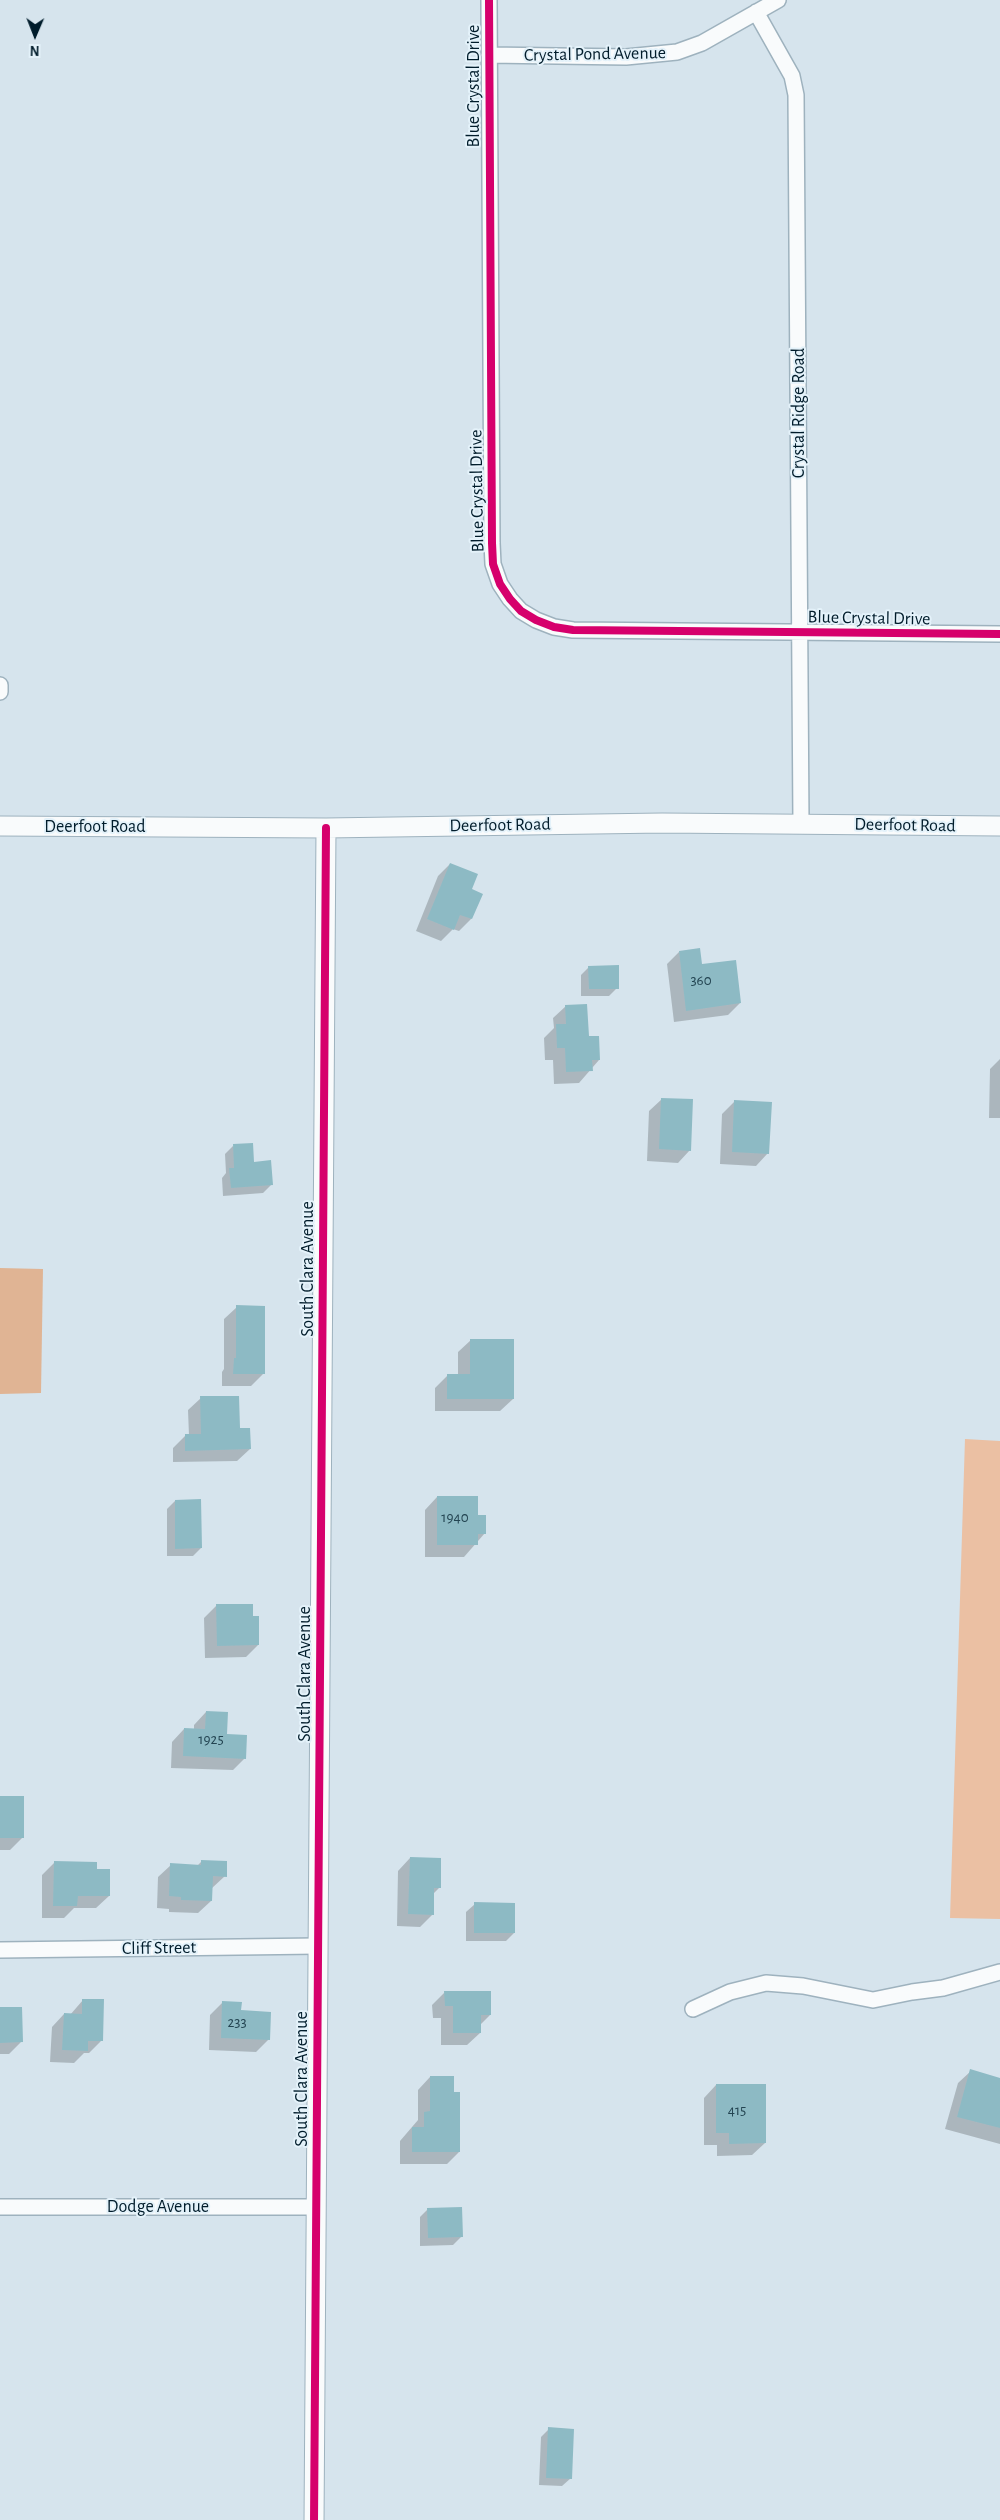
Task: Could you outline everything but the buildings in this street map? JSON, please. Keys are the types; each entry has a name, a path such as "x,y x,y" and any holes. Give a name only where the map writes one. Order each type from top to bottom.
{"street":[{"name":"Blue Crystal Drive","path":"489,0 492,543 493,564 500,584 510,599 521,611 545,624 563,629 1000,634"},
{"name":"Crystal Pond Avenue","path":"489,55 653,56 677,52 702,43 778,0"},
{"name":"Crystal Ridge Road","path":"756,12 788,70 796,95 800,824"},
{"path":"0,685 0,692"},
{"name":"Deerfoot Road","path":"0,826 326,828 800,824 1000,826"},
{"name":"South Clara Avenue","path":"314,2520 326,828"},
{"name":"Cliff Street","path":"0,1950 318,1946"},
{"path":"693,2009 730,1992 766,1983 803,1986 873,2000 943,1988 1000,1972"},
{"name":"Dodge Avenue","path":"0,2207 316,2207"}],"shaded area":[{"path":"0,1268 43,1269 41,1393 0,1394"},
{"path":"965,1439 1000,1441 1000,1919 950,1918"}],"cycle path":[{"path":"489,0 492,543 493,564 500,584 510,599 521,611 536,620 554,627 573,630 1000,634"},
{"path":"314,2520 326,828"}]}
